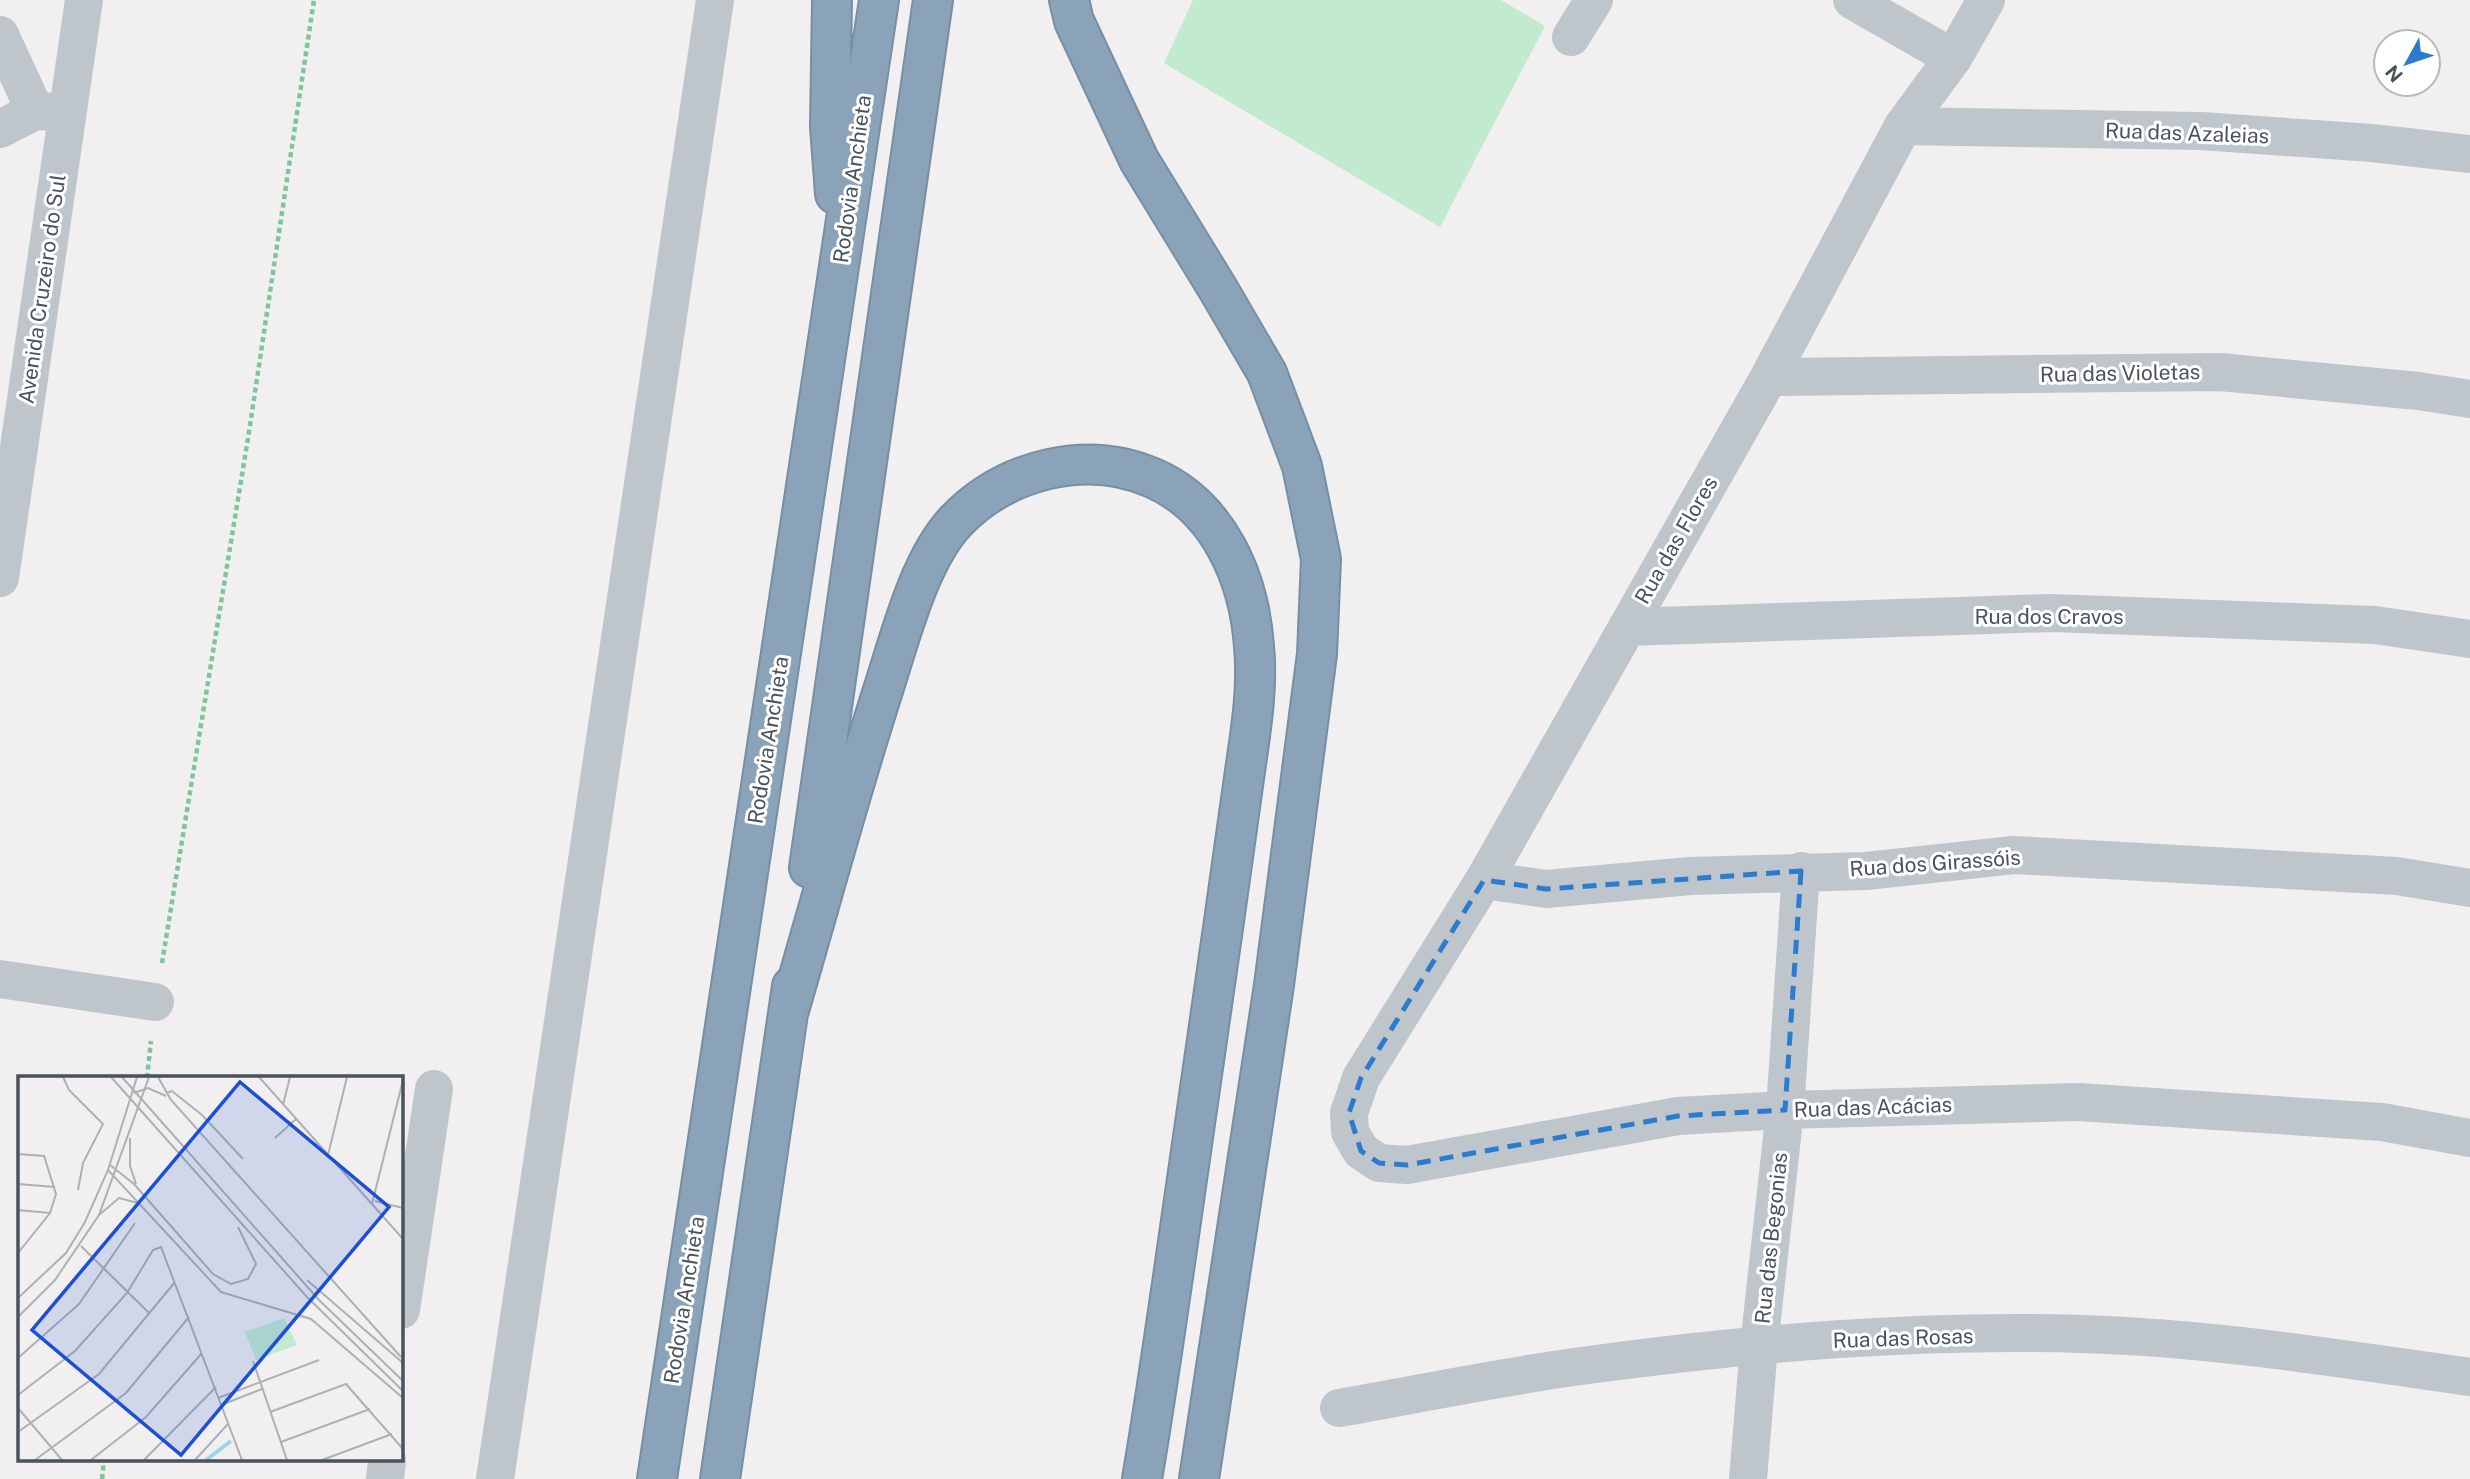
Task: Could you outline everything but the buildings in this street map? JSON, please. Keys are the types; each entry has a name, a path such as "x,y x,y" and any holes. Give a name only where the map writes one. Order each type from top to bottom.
{"highway":[{"path":"832,0 830,127 841,257"},
{"name":"Rodovia Anchieta","path":"657,1479 879,0"},
{"path":"720,1479 933,0"},
{"path":"1069,0 1074,21 1139,160 1219,289 1267,373 1302,466 1321,559 1317,654 1281,930 1202,1475"},
{"path":"788,1017 870,729 909,607 929,562 954,523 986,496 1023,475 1066,466 1114,465 1156,479 1195,505 1225,542 1243,584 1254,645 1255,702 1143,1467"}],"street":[{"name":"Avenida Cruzeiro do Sul","path":"0,578 52,112 84,0"},
{"path":"495,1479 715,0"},
{"path":"1572,37 1594,0"},
{"path":"1852,0 1953,58"},
{"name":"Rua das Flores","path":"1361,1078 1484,880 1769,377 1903,126 1953,58 1975,4"},
{"path":"0,35 52,112 0,129"},
{"name":"Rua das Azaleias","path":"1903,126 2202,131 2372,143 2470,154"},
{"name":"Rua das Violetas","path":"1769,377 2220,372 2418,391 2470,399"},
{"name":"Rua dos Cravos","path":"1627,627 2051,613 2375,625 2470,639"},
{"name":"Rua dos Girassóis","path":"1484,880 1546,889 1690,876 1866,871 2014,855 2397,876 2470,888"},
{"name":"Rua das Begonias","path":"1748,1479 1759,1346 1785,1110 1801,871"},
{"path":"0,979 155,1002"},
{"name":"Rua das Acácias","path":"1361,1078 1349,1113 1350,1132 1361,1151 1379,1163 1407,1165 1678,1116 1785,1110 2077,1102 2382,1122 2470,1139"},
{"path":"402,1304 435,1089"},
{"name":"Rua das Rosas","path":"1339,1408 1579,1366 1814,1341 1950,1335 2084,1334 2221,1343 2470,1377"}],"path":[{"path":"147,1076 155,1002 249,432 314,0"}],"highlighted area":[{"path":"1801,871 1785,1110 1678,1116 1407,1165 1379,1163 1361,1151 1349,1113 1361,1078 1484,880 1546,889"}],"green space":[{"path":"1193,0 1501,0 1545,26 1440,227 1164,63"}]}
